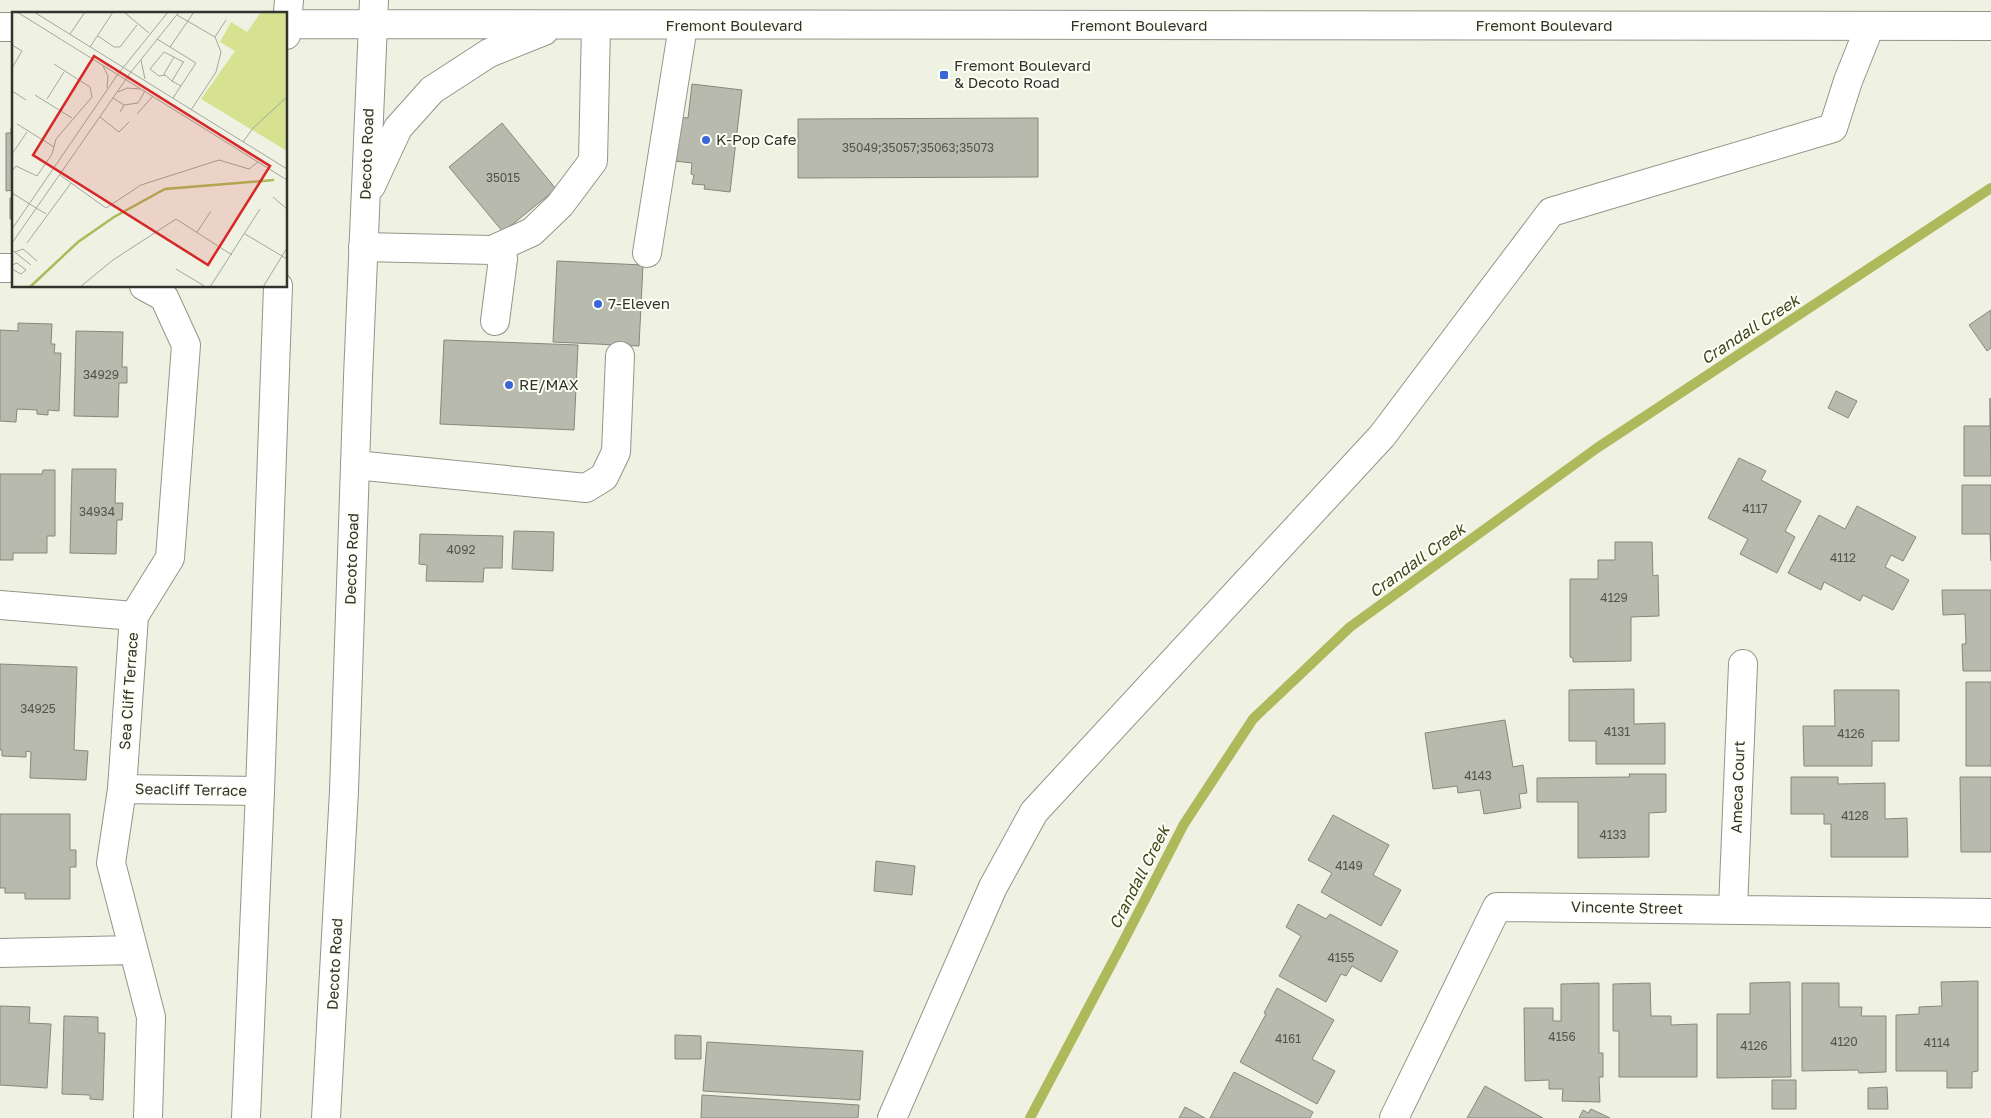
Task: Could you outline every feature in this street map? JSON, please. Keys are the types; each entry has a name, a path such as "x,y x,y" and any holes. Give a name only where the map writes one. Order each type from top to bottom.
{"main road":[{"name":"Fremont Boulevard","path":"288,24 373,12 596,26 1991,26"},
{"name":"Decoto Road","path":"326,1118 344,790 373,12"},
{"path":"366,197 398,128 432,90 489,53 560,25"},
{"path":"364,247 492,250 532,232 560,205 594,161 596,26"},
{"path":"647,253 683,26"},
{"path":"892,1118 993,887 1034,812 1382,436 1551,212 1833,128 1848,81 1870,26"},
{"path":"492,250 503,259 495,321"},
{"name":"Sea Cliff Terrace","path":"148,288 164,297 186,345 170,558 134,616 122,788 111,863 151,1017 148,1118"},
{"path":"246,1118 278,288"},
{"path":"356,465 586,488 604,477 616,452 620,356"},
{"path":"0,605 134,616"},
{"name":"Ameca Court","path":"1732,909 1743,664"},
{"name":"Seacliff Terrace","path":"122,788 260,791"},
{"name":"Vincente Street","path":"1394,1118 1497,907 1991,913"},
{"path":"0,953 133,950"}],"building":[{"name":"K-Pop Cafe","path":"692,84 742,90 730,192 704,189 705,185 692,184 694,175 691,174 692,163 674,161 679,117 688,118"},
{"path":"1038,118 1038,177 798,178 798,119"},
{"path":"502,123 556,189 503,232 449,167"},
{"path":"12,128 12,190 6,191 6,133 11,133"},
{"path":"10,198 12,198 12,219 10,219"},
{"name":"7-Eleven","path":"557,261 643,265 639,346 553,342"},
{"path":"1991,310 1991,348 1987,351 1969,325"},
{"path":"18,323 52,324 51,344 55,344 54,353 61,353 59,411 48,410 48,415 37,414 37,410 17,409 16,422 0,421 0,330 18,331"},
{"path":"76,331 123,332 122,367 127,367 127,383 119,383 118,417 74,416"},
{"name":"RE/MAX","path":"444,340 578,345 574,430 440,424"},
{"path":"1836,391 1857,401 1848,418 1828,408"},
{"path":"1990,398 1991,476 1964,476 1964,426 1990,426"},
{"path":"1739,458 1766,471 1761,480 1801,501 1785,531 1795,537 1777,573 1740,554 1748,539 1708,518"},
{"path":"72,469 116,469 115,503 123,503 122,520 117,520 116,554 70,553"},
{"path":"43,470 55,470 55,536 47,536 47,553 13,553 13,560 0,560 0,474 42,474"},
{"path":"1962,485 1991,485 1991,561 1990,534 1962,534"},
{"path":"1857,506 1916,537 1903,561 1891,555 1885,567 1909,580 1893,610 1863,595 1860,601 1824,582 1821,590 1788,573 1819,515 1845,529"},
{"path":"514,531 554,532 553,571 512,569"},
{"path":"420,534 503,536 502,568 484,568 483,582 426,581 427,565 419,564"},
{"path":"1615,542 1652,542 1653,576 1658,575 1659,616 1631,617 1631,661 1573,662 1573,658 1570,657 1570,579 1598,579 1598,560 1615,560"},
{"path":"1942,590 1991,590 1991,671 1963,671 1962,644 1966,644 1965,614 1943,615"},
{"path":"0,664 77,667 74,750 88,751 86,780 30,778 31,752 26,751 26,757 2,756 2,750 0,750"},
{"path":"1966,682 1991,682 1991,766 1966,766"},
{"path":"1634,689 1634,724 1665,723 1665,764 1596,764 1596,741 1569,741 1569,690"},
{"path":"1834,690 1899,690 1899,741 1872,741 1872,766 1804,766 1803,726 1835,726"},
{"path":"1505,720 1513,767 1523,765 1527,793 1519,794 1521,808 1484,814 1480,790 1458,793 1457,786 1433,789 1425,733"},
{"path":"1629,774 1666,774 1666,812 1649,813 1649,857 1578,858 1578,802 1537,802 1537,778 1630,777"},
{"path":"1791,777 1838,777 1838,784 1885,783 1885,819 1907,818 1908,857 1831,857 1831,824 1824,824 1824,814 1791,814"},
{"path":"1960,777 1991,777 1991,852 1961,852"},
{"path":"0,814 70,814 70,850 76,850 76,867 70,867 70,899 25,899 25,893 5,893 5,888 0,888"},
{"path":"1333,815 1389,845 1373,875 1401,890 1381,926 1321,892 1332,873 1308,860"},
{"path":"876,861 915,866 912,895 874,891"},
{"path":"1298,904 1326,919 1330,914 1398,951 1381,982 1352,966 1346,976 1341,974 1326,1002 1279,976 1301,936 1286,927"},
{"path":"1978,981 1978,1071 1972,1072 1972,1088 1947,1088 1947,1071 1896,1071 1896,1015 1919,1014 1919,1007 1942,1006 1941,982"},
{"path":"1790,982 1791,1077 1717,1078 1717,1014 1750,1014 1750,983"},
{"path":"1599,983 1599,1053 1603,1053 1603,1077 1599,1077 1600,1102 1562,1101 1563,1089 1549,1089 1549,1080 1525,1081 1524,1008 1553,1008 1553,1021 1561,1021 1561,984"},
{"path":"1650,983 1651,1016 1671,1016 1671,1025 1697,1024 1697,1077 1619,1077 1619,1031 1613,1031 1613,984"},
{"path":"1802,983 1839,983 1839,1007 1862,1007 1861,1016 1886,1016 1886,1072 1859,1073 1858,1070 1802,1071"},
{"path":"1277,988 1334,1020 1312,1059 1335,1071 1317,1104 1240,1062 1266,1014 1264,1013"},
{"path":"0,1006 30,1007 29,1023 51,1024 47,1088 0,1085"},
{"path":"64,1016 98,1017 98,1033 105,1033 103,1100 90,1099 90,1095 62,1094"},
{"path":"675,1035 701,1036 701,1059 675,1059"},
{"path":"707,1042 863,1051 860,1100 703,1091"},
{"path":"1234,1072 1313,1112 1310,1118 1210,1118"},
{"path":"1772,1080 1796,1080 1796,1109 1772,1109"},
{"path":"1485,1086 1543,1118 1467,1118"},
{"path":"1887,1087 1888,1109 1868,1109 1868,1088"},
{"path":"702,1095 859,1105 858,1118 701,1118"},
{"path":"1185,1107 1205,1118 1179,1118"},
{"path":"1591,1109 1610,1118 1579,1118 1583,1110 1588,1113"}],"waterway":[{"name":"Crandall Creek","path":"1030,1118 1184,824 1253,719 1350,627 1597,448 1991,188"}],"place":[{"name":"Fremont Boulevard & Decoto Road","path":"944,75"},
{"name":"K-Pop Cafe","path":"706,140"},
{"name":"7-Eleven","path":"598,304"},
{"name":"RE/MAX","path":"509,385"}]}
